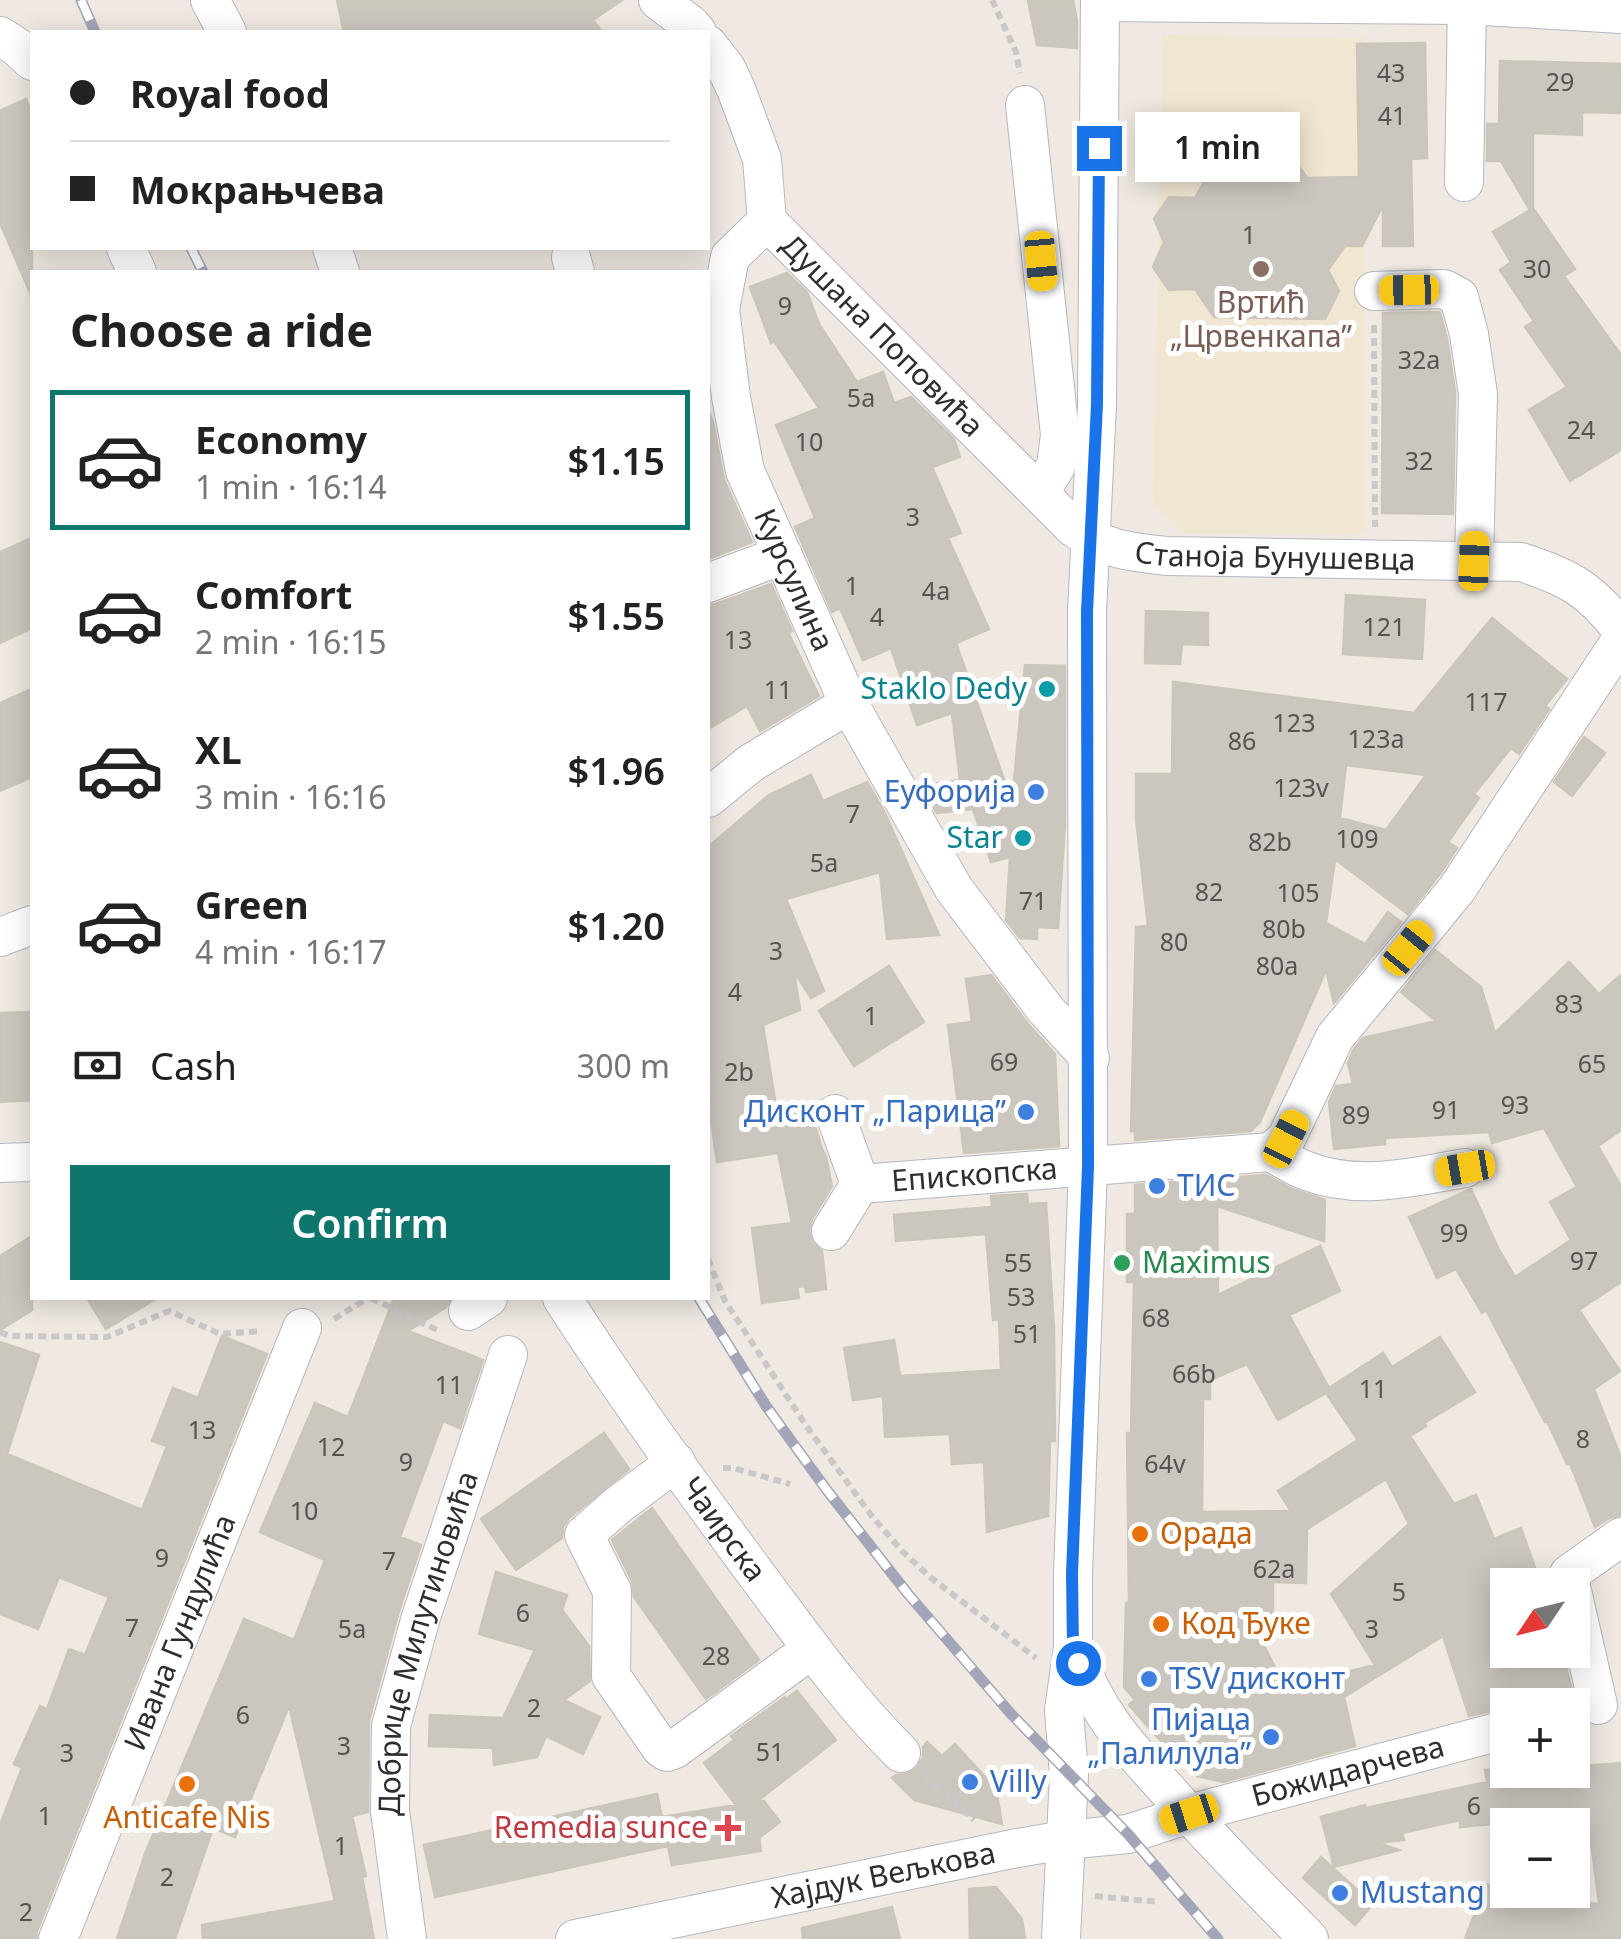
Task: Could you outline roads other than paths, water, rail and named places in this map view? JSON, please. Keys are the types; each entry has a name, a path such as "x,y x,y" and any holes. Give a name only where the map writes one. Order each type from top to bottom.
{"street":[{"path":"210,0 226,30"},
{"name":"Душана Поповића","path":"658,0 693,27"},
{"path":"1100,1 1468,2 1621,14"},
{"name":"Епископска","path":"1065,1840 1068,1775 1064,1710 1071,1660 1088,1167 1087,631 1097,404 1100,1"},
{"path":"1464,182 1468,2"},
{"path":"0,36 30,59"},
{"name":"Душана Поповића","path":"710,48 736,89 762,158 767,220 1089,540"},
{"path":"1025,105 1060,435 1056,466 1040,492"},
{"name":"Курсулина","path":"767,220 730,257 720,309 731,397 746,470 850,704 954,890 1046,1010 1090,1058"},
{"path":"1374,290 1444,289 1460,297 1478,394 1474,561"},
{"name":"Станоја Бунушевца","path":"1089,540 1118,550 1166,556 1521,562 1528,556 1583,588 1621,629"},
{"path":"710,582 784,555"},
{"path":"1465,1168 1376,1183 1338,1180 1306,1171 1271,1152 1286,1139 1335,1037 1456,889 1621,640"},
{"path":"710,796 751,763 850,704"},
{"path":"0,937 30,926"},
{"name":"Епископска","path":"835,1114 860,1184"},
{"name":"Епископска","path":"860,1184 1271,1152"},
{"path":"0,1163 30,1162"},
{"name":"Епископска","path":"830,1231 860,1184"},
{"name":"Чаирска","path":"563,1300 613,1377 812,1649 901,1753"},
{"name":"Ивана Гундулића","path":"58,1939 302,1328"},
{"name":"Добрице Милутиновића","path":"407,1939 390,1811 392,1726 422,1618 508,1355"},
{"path":"676,1464 584,1535 612,1591 611,1676 661,1748 667,1752 675,1749 812,1649"},
{"path":"1577,1568 1621,1537"},
{"path":"1071,1660 1106,1719 1189,1814 1309,1939"},
{"path":"1589,1668 1597,1705"},
{"name":"Божидарчева","path":"1189,1814 1490,1734"},
{"name":"Хајдук Вељкова","path":"575,1939 623,1934 1065,1840 1128,1834 1189,1814"},
{"path":"1061,1939 1065,1840"}],"railway":[{"path":"81,0 94,30"},
{"path":"192,250 202,270"},
{"path":"700,1300 766,1406 908,1594 1011,1714 1128,1834 1218,1939"}],"place":[{"name":"Вртић „Црвенкапа”","path":"1261,269"},
{"name":"Staklo Dedy","path":"1047,689"},
{"name":"Еуфорија","path":"1036,792"},
{"name":"Star","path":"1023,838"},
{"name":"Дисконт „Парица”","path":"1026,1112"},
{"name":"ТИС","path":"1157,1186"},
{"name":"Maximus","path":"1122,1263"},
{"name":"Орада","path":"1140,1534"},
{"name":"Код Ђуке","path":"1161,1624"},
{"name":"TSV дисконт","path":"1149,1679"},
{"name":"Пијаца „Палилула”","path":"1271,1737"},
{"name":"Villy","path":"970,1782"},
{"name":"Anticafe Nis","path":"187,1784"},
{"name":"Remedia sunce","path":"728,1828"},
{"name":"Mustang","path":"1340,1893"}]}
